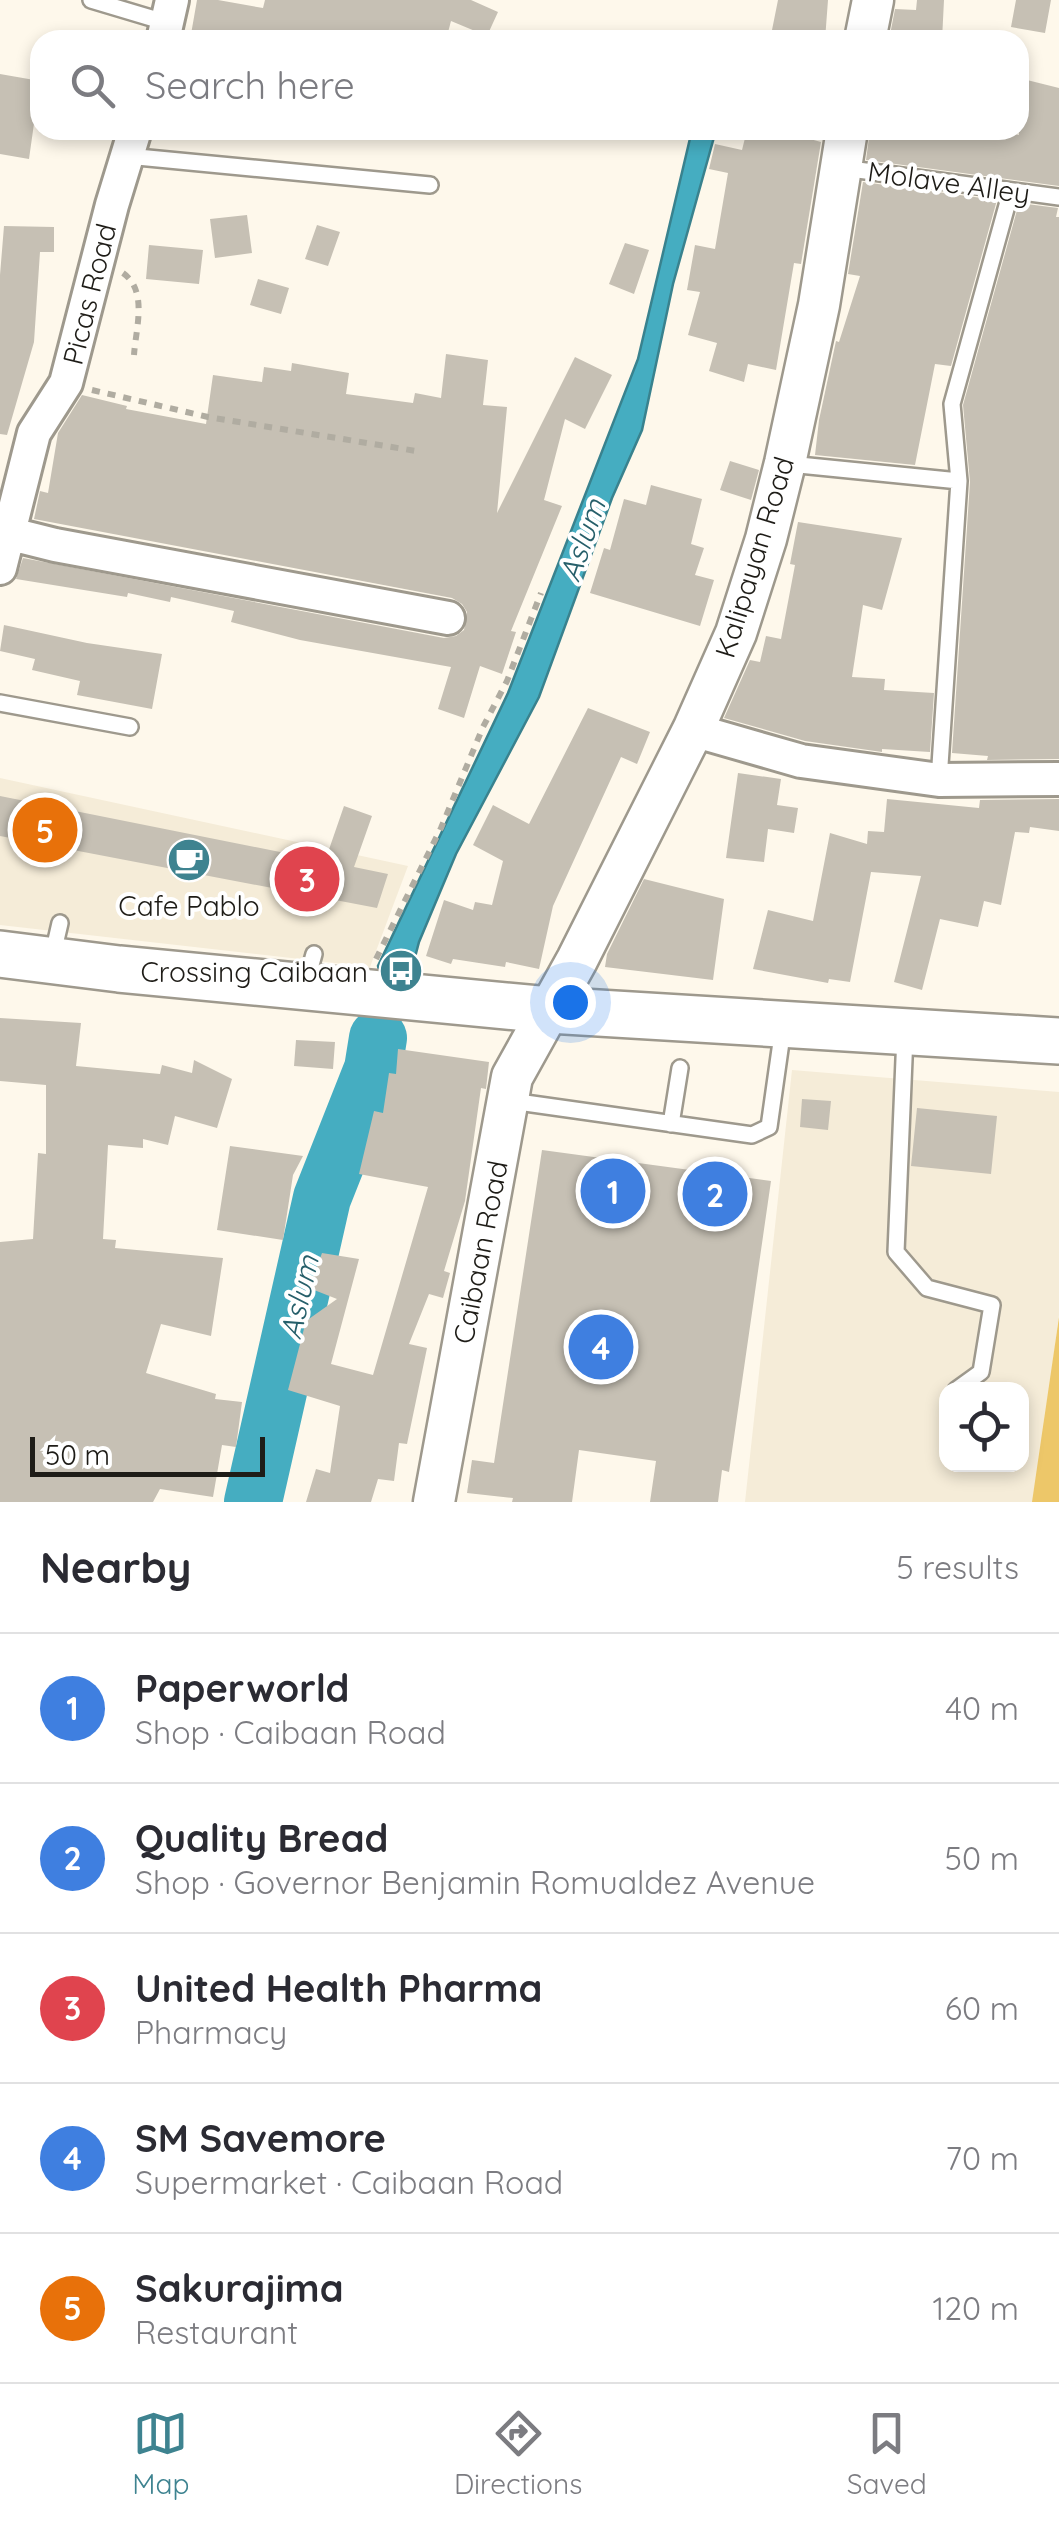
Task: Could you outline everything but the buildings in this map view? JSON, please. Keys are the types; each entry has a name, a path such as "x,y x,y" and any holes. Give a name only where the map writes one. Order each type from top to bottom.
{"main road":[{"path":"0,954 56,942 310,970 361,992 549,1010 1059,1041"}],"street":[{"path":"867,30 872,0"},
{"name":"Picas Road","path":"0,568 34,434 66,384 131,143"},
{"name":"Kalipayan Road","path":"549,1010 693,730 736,632 766,539 784,463 819,304 843,149"},
{"path":"7,533 448,618"},
{"path":"693,730 801,760 939,780 1059,779"},
{"name":"Caibaan Road","path":"434,1502 512,1077 549,1010"}],"lane":[{"path":"91,0 168,21"},
{"path":"131,143 430,184"},
{"name":"Molave Alley","path":"843,149 1011,191 1059,197"},
{"path":"939,780 959,481 952,404 1011,191"},
{"path":"784,463 959,481"},
{"path":"0,704 130,727"},
{"path":"509,1101 752,1135 769,1127 784,1024"},
{"path":"905,1032 896,1252 926,1288 992,1305 981,1372 967,1382"},
{"path":"671,1124 680,1068"}],"path":[{"path":"98,260 135,283 139,297 134,355"},
{"path":"66,384 193,414 416,451"},
{"path":"361,992 441,828 483,727 507,681 541,593"}],"shaded area":[{"path":"0,778 408,866 370,967 0,925"},
{"path":"792,1070 1059,1092 1059,1315 1035,1502 745,1502"},
{"path":"1059,1317 1059,1502 1032,1502"}],"water":[{"path":"690,140 713,140 673,284 642,430 612,498 539,697 456,854 419,942 410,976 380,975 378,966 508,693 638,359"}],"waterway":[{"name":"Aslum","path":"253,1502 322,1198 373,1069 378,1038"}],"place":[{"name":"Sakurajima","path":"45,830"},
{"name":"Cafe Pablo","path":"189,860"},
{"name":"United Health Pharma","path":"307,879"},
{"name":"Crossing Caibaan","path":"401,971"},
{"name":"Paperworld","path":"613,1191"},
{"name":"Quality Bread","path":"715,1194"},
{"name":"SM Savemore","path":"601,1347"}]}
